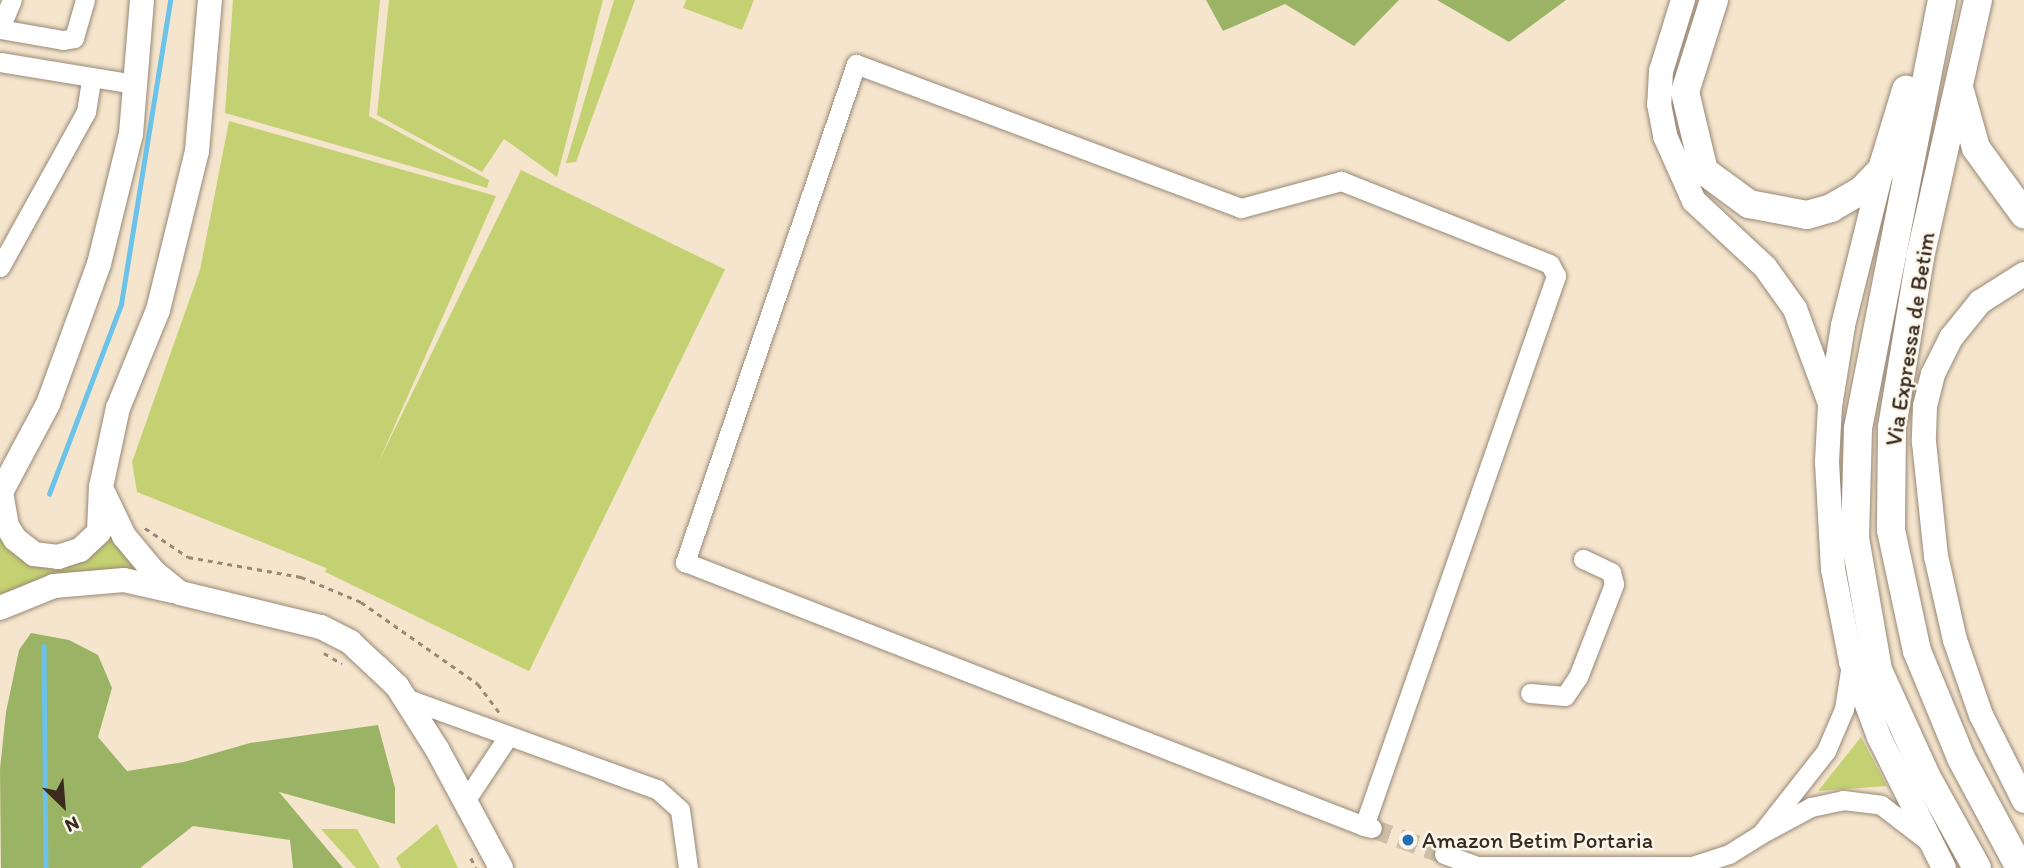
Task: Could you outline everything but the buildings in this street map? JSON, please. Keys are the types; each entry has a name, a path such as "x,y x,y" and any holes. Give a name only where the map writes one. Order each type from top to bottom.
{"highway":[{"path":"1714,0 1685,92 1704,171 1749,204 1807,215 1831,208 1862,190 1882,169 1931,0"},
{"name":"Via Expressa de Betim","path":"1941,0 1858,429 1856,538 1878,670 1926,776 1977,868"},
{"name":"Via Expressa de Betim","path":"1978,0 1960,90 1920,258 1892,428 1891,530 1917,651 1961,758 2020,868"},
{"path":"1960,90 1976,148 2024,214"}],"main road":[{"path":"142,0 131,134 99,264 48,404 0,493 7,526 15,539 34,554 58,557 80,550 99,532 101,487 118,408 158,310 197,151 210,0"},
{"path":"1683,0 1661,71 1658,104 1665,136 1694,201 1765,267 1795,309 1830,406"},
{"path":"1882,169 1843,326 1830,406 1827,462 1833,569 1851,663 1879,737 1928,841 1944,868"},
{"path":"2024,274 1980,302 1951,338 1933,374 1925,406 1924,442 1936,556 1955,640 1981,715 2024,801"},
{"path":"101,487 124,536 153,572 180,593"},
{"path":"0,607 33,590 124,580 321,626 350,642 405,698 501,868"}],"street":[{"path":"12,0 0,29 63,40 74,37 80,30 85,0"},
{"path":"0,62 91,79 135,84"},
{"path":"856,64 1241,208 1341,181 1550,264 1556,276 1368,827 685,562 856,64"},
{"path":"0,267 86,112 91,79"},
{"path":"1530,693 1564,696 1578,677 1614,584 1611,572 1583,559"},
{"path":"1761,834 1826,751 1844,709 1851,663"},
{"path":"405,698 668,797 680,810 688,868"},
{"path":"465,801 507,738"},
{"path":"1444,854 1477,866 1692,866 1729,854 1811,807 1843,800 1881,805 1928,841"}],"path":[{"path":"139,524 188,557 301,577 361,602 478,684 500,713 507,738"},
{"path":"318,649 354,671"},
{"path":"470,856 476,868"}],"green space":[{"path":"233,0 380,0 369,116 489,180 487,188 225,113"},
{"path":"389,0 603,0 557,177 504,139 482,172 377,115"},
{"path":"614,0 635,0 576,162 566,163"},
{"path":"686,0 754,0 742,30 683,8"},
{"path":"1206,0 1399,0 1354,46 1285,4 1223,31"},
{"path":"1437,0 1566,0 1509,42"},
{"path":"229,121 496,196 331,570 137,492 132,462 200,270"},
{"path":"521,170 725,270 529,671 325,572"},
{"path":"106,530 154,580 0,598 0,531 27,559"},
{"path":"31,633 69,640 98,655 112,688 98,737 127,771 184,762 250,743 378,725 395,788 395,824 279,792 343,868 293,868 290,840 193,826 140,868 1,868 0,769 6,712 19,650"},
{"path":"1861,737 1887,786 1818,791"},
{"path":"437,824 458,868 401,868 396,858"},
{"path":"321,829 357,829 380,868 356,868"}],"waterway":[{"path":"49,494 121,304 170,0"},
{"path":"44,646 46,868"}],"tunnel":[{"path":"1372,828 1444,854"}],"place":[{"name":"Amazon Betim Portaria","path":"1408,840"}]}
